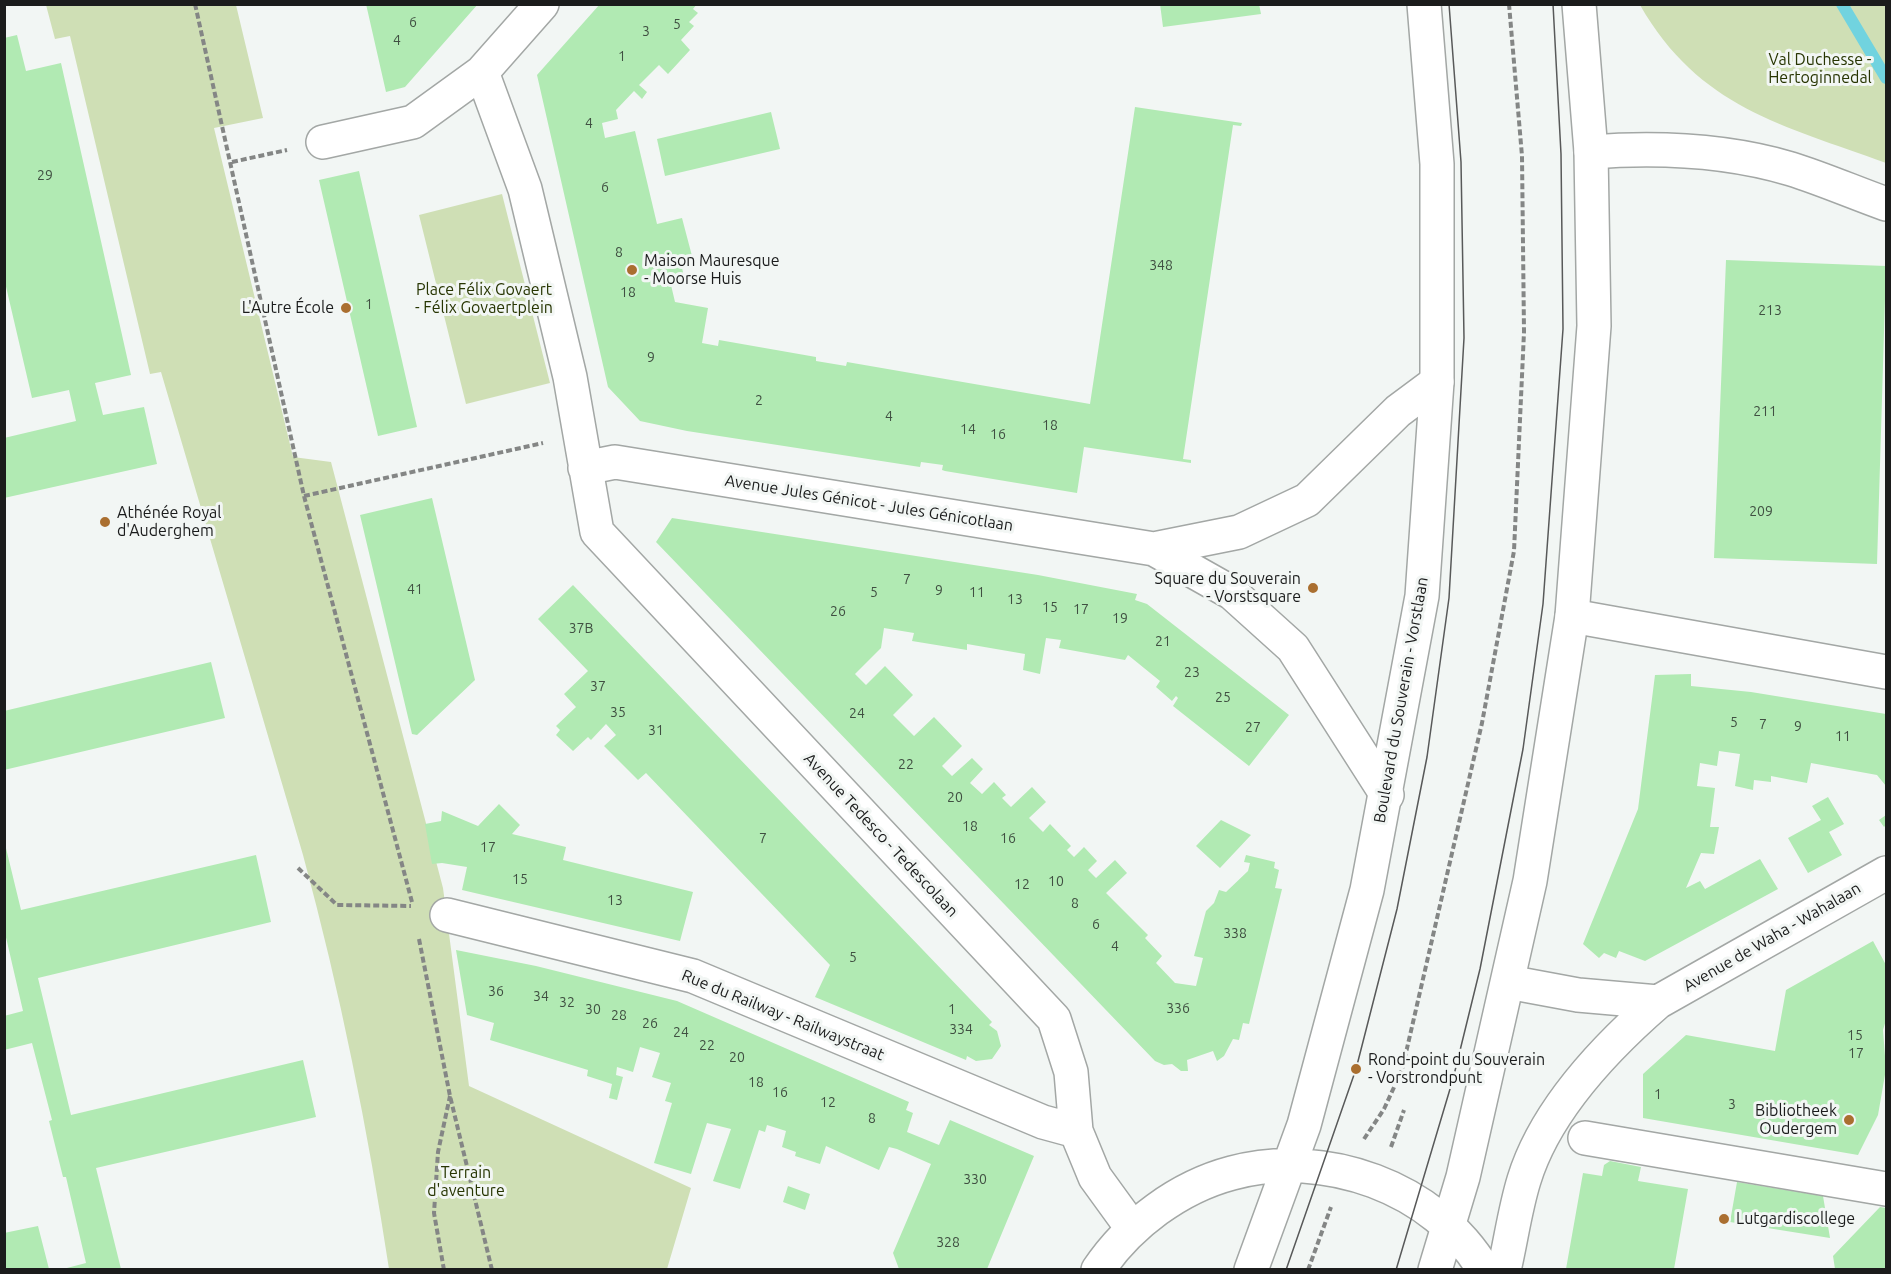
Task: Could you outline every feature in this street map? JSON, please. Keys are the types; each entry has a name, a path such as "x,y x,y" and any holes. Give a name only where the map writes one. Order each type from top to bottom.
{"street":[{"path":"323,142 413,123 482,72 542,4"},
{"name":"Boulevard du Souverain - Vorstlaan","path":"1251,1269 1304,1125 1367,890 1387,795 1422,596 1437,382 1437,164 1424,4"},
{"path":"1435,1269 1449,1227 1530,881 1572,616 1594,326 1591,152 1579,4"},
{"path":"482,72 525,189 570,376 585,468"},
{"path":"1591,152 1621,150 1725,154 1791,169 1887,204"},
{"name":"Avenue Jules Génicot - Jules Génicotlaan","path":"1154,549 1239,532 1307,500 1398,411 1437,382"},
{"name":"Avenue Jules Génicot - Jules Génicotlaan","path":"585,468 615,462 1154,549 1232,593 1293,648 1387,795"},
{"name":"Avenue Tedesco - Tedescolaan","path":"585,468 597,532 1054,1019 1071,1072 1076,1131 1095,1177 1132,1228"},
{"path":"1572,616 1887,672"},
{"name":"Avenue de Waha - Wahalaan","path":"1504,1269 1524,1178 1543,1138 1569,1096 1599,1059 1658,1002 1887,873"},
{"name":"Rue du Railway - Railwaystraat","path":"447,915 693,976 1043,1122 1076,1131"},
{"path":"1508,982 1578,995 1658,1002"},
{"path":"1585,1138 1887,1190"},
{"path":"1098,1269 1132,1228 1179,1195 1233,1173 1290,1165 1346,1172 1388,1186 1418,1203 1449,1227 1484,1269"}],"path":[{"path":"195,4 232,162 304,496 415,917"},
{"path":"1308,1269 1359,1144 1384,1109 1402,1070 1482,723 1514,551 1524,309 1522,156 1509,4"},
{"path":"232,162 323,142"},
{"path":"304,496 579,435"},
{"path":"298,868 337,905 412,906"},
{"path":"417,928 450,1096 492,1269"},
{"path":"444,1269 434,1213 438,1152 450,1096"},
{"path":"1389,1154 1404,1110"}],"green space":[{"name":"Terrain d'aventure","path":"46,5 236,5 263,118 214,128 293,457 331,462 443,888 469,1086 691,1188 667,1269 389,1269 352,1061 303,855 161,372 150,374 70,36 55,39"},
{"name":"Val Duchesse - Hertoginnedal","path":"1640,5 1886,5 1886,163 1778,123 1746,108 1717,90 1689,68 1663,40"},
{"name":"Place Félix Govaert - Félix Govaertplein","path":"502,194 550,383 466,404 419,215"}],"building":[{"path":"366,4 478,4 405,87 386,92"},
{"path":"600,4 697,4 693,9 698,13 689,22 694,26 681,40 690,50 668,74 659,65 639,85 647,92 642,99 634,91 616,110 618,119 602,123 605,138 635,131 657,224 682,218 692,256 680,259 685,281 671,285 675,302 708,308 702,343 718,346 719,340 816,357 816,361 846,366 847,362 1090,404 1135,107 1242,123 1241,126 1233,125 1183,459 1191,460 1191,463 1084,447 1077,493 945,471 942,470 943,465 921,462 920,467 687,431 640,421 608,387 537,75"},
{"path":"1160,4 1259,4 1261,14 1163,27"},
{"path":"17,35 26,71 61,63 131,375 95,383 103,415 144,407 157,464 4,498 4,438 76,421 69,390 32,398 4,278 4,38"},
{"path":"771,112 780,149 665,176 657,139"},
{"path":"359,171 417,427 378,436 319,180"},
{"path":"1726,260 1886,266 1877,564 1714,558"},
{"path":"432,498 475,680 417,735 412,734 360,515"},
{"path":"672,518 1038,575 1137,594 1135,600 1147,604 1289,715 1249,766 1173,706 1178,698 1176,696 1172,701 1156,687 1160,681 1128,655 1125,660 1059,648 1061,640 1046,638 1040,674 1023,670 1025,654 967,644 967,650 912,641 914,633 884,628 881,648 855,674 866,685 885,666 913,695 893,715 914,736 934,717 962,746 942,766 952,776 972,758 983,769 970,783 982,794 994,782 1006,795 1002,798 1011,807 1032,787 1046,802 1029,818 1043,832 1050,824 1071,846 1067,850 1074,857 1084,847 1097,861 1088,870 1096,878 1115,860 1127,873 1106,893 1148,935 1145,938 1162,956 1156,963 1175,983 1196,986 1203,958 1194,956 1206,911 1214,903 1219,890 1226,892 1248,871 1250,863 1244,862 1246,855 1275,862 1274,868 1279,870 1275,888 1282,889 1249,1024 1243,1023 1239,1040 1233,1039 1224,1056 1217,1061 1213,1051 1187,1060 1188,1071 1181,1071 1172,1064 1164,1065 1155,1061 656,542"},
{"path":"573,585 992,1022 989,1025 997,1031 1001,1046 992,1059 976,1061 967,1056 966,1060 815,997 830,965 646,773 638,780 604,746 616,735 606,724 591,740 588,737 573,751 556,735 560,730 556,726 576,707 564,694 588,671 538,619"},
{"path":"211,662 225,718 4,770 4,711"},
{"path":"1691,674 1691,686 1751,692 1886,714 1886,786 1877,775 1811,763 1807,783 1771,776 1771,782 1754,780 1753,790 1735,786 1740,754 1719,751 1717,766 1700,763 1697,786 1715,788 1710,827 1719,827 1714,854 1701,853 1686,888 1700,881 1705,889 1760,859 1778,889 1645,961 1619,951 1616,958 1604,953 1599,958 1583,944 1638,809 1655,675"},
{"path":"1828,797 1844,824 1829,832 1842,855 1808,873 1788,838 1821,820 1812,806"},
{"path":"499,804 520,825 512,834 566,847 563,860 693,892 680,941 462,890 467,867 442,863 432,864 425,824 441,821 442,811 478,826"},
{"path":"1886,815 1886,825 1884,827 1879,820"},
{"path":"1221,820 1251,835 1220,868 1196,846"},
{"path":"5,844 21,910 256,855 271,922 38,978 71,1115 303,1060 316,1117 96,1168 121,1269 63,1269 86,1263 66,1177 63,1177 49,1121 52,1120 32,1043 4,1050 4,1016 23,1011 5,933"},
{"path":"1873,941 1886,965 1886,1020 1883,1030 1886,1069 1878,1115 1858,1155 1643,1118 1643,1074 1686,1035 1775,1051 1786,990"},
{"path":"456,950 536,966 677,1001 909,1102 906,1110 913,1113 907,1132 939,1145 950,1120 1034,1156 987,1269 899,1269 893,1253 931,1164 897,1149 889,1147 879,1170 826,1146 820,1164 795,1156 796,1152 782,1147 786,1131 767,1125 765,1132 759,1130 740,1189 713,1181 731,1129 707,1123 691,1174 654,1163 672,1103 665,1101 671,1083 652,1077 660,1053 640,1047 633,1072 617,1067 616,1075 623,1077 617,1100 609,1098 612,1084 587,1076 588,1070 490,1040 494,1023 467,1015"},
{"path":"1610,1161 1641,1167 1638,1181 1688,1189 1674,1269 1566,1269 1583,1173 1602,1176 1604,1165"},
{"path":"1737,1182 1823,1196 1830,1238 1730,1222"},
{"path":"788,1186 810,1194 805,1210 783,1202"},
{"path":"1880,1207 1886,1208 1886,1269 1835,1269 1833,1256"},
{"path":"38,1226 49,1269 4,1269 4,1233"}],"waterway":[{"path":"1842,4 1886,78"}],"tram line":[{"path":"1286,1270 1356,1069 1397,909 1427,757 1449,598 1464,338 1461,162 1449,4"},
{"path":"1396,1270 1453,1079 1480,969 1523,749 1543,604 1563,329 1561,154 1553,4"}],"place":[{"name":"Maison Mauresque - Moorse Huis","path":"632,270"},
{"name":"L'Autre École","path":"346,308"},
{"name":"Athénée Royal d'Auderghem","path":"105,522"},
{"name":"Square du Souverain - Vorstsquare","path":"1313,588"},
{"name":"Rond-point du Souverain - Vorstrondpunt","path":"1356,1069"},
{"name":"Bibliotheek Oudergem","path":"1849,1120"},
{"name":"Lutgardiscollege","path":"1724,1219"}]}
